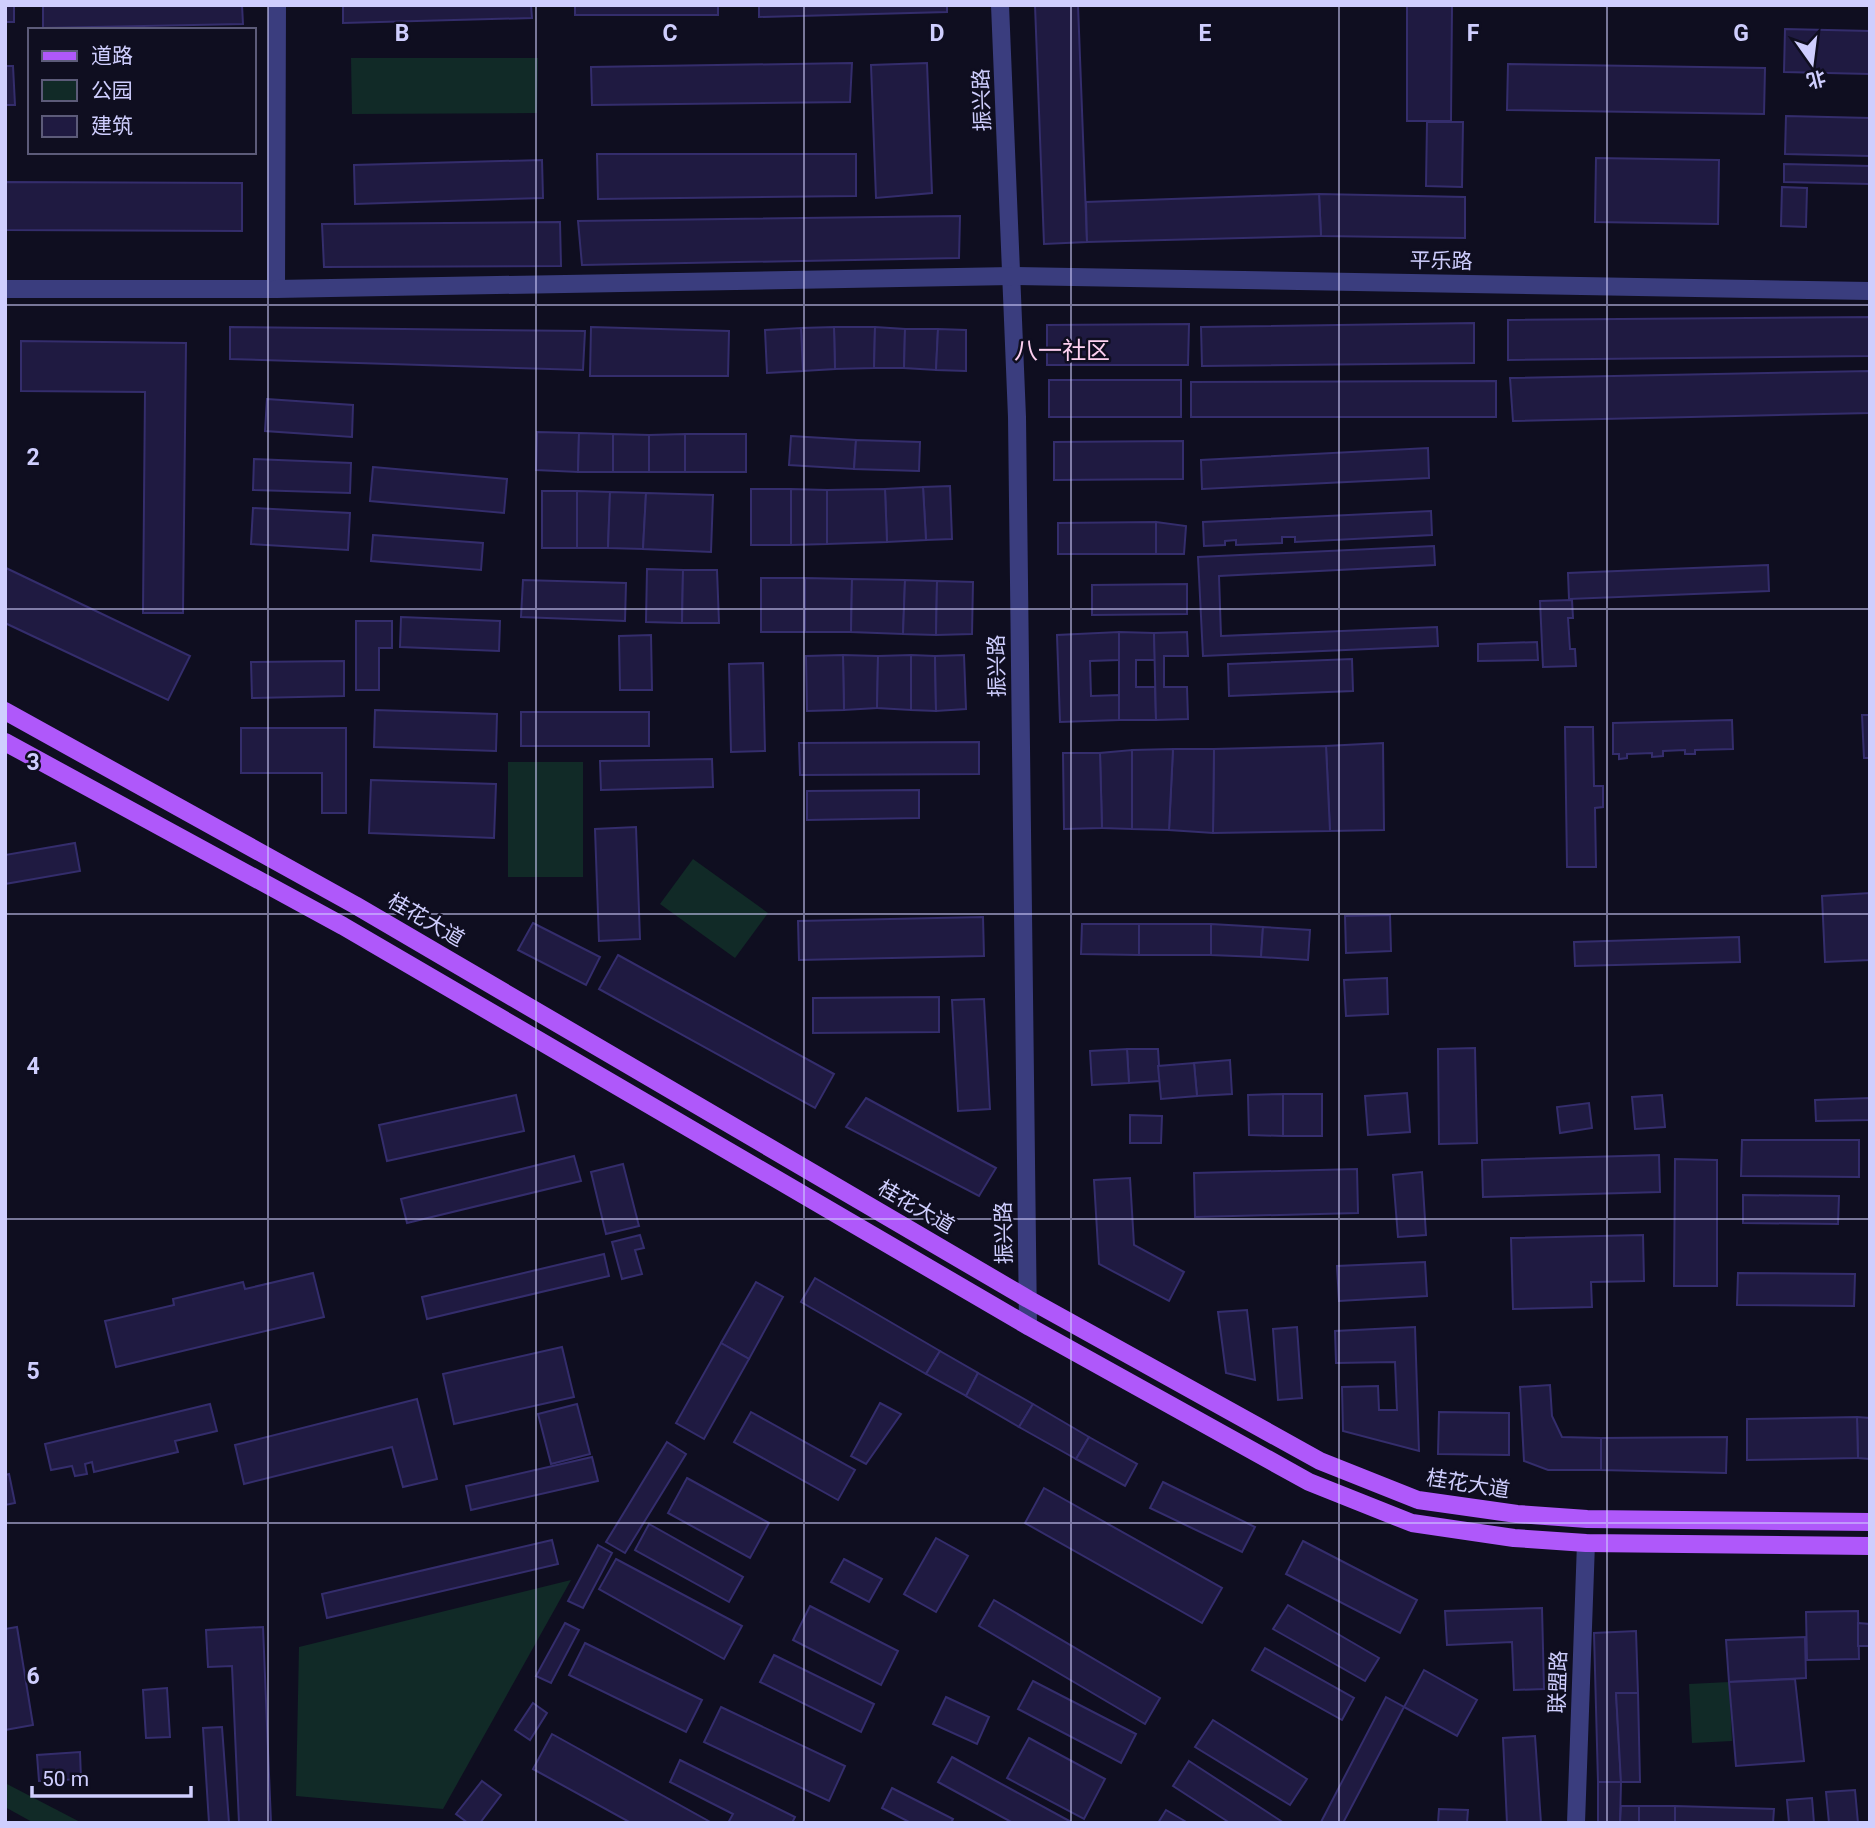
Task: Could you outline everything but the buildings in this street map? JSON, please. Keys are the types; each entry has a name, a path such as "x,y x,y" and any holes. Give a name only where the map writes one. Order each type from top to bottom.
{"main road":[{"name":"桂花大道","path":"5,711 355,905 1028,1299 1320,1461 1418,1500 1517,1514 1587,1520 1870,1522"},
{"path":"5,741 343,926 1028,1326 1309,1482 1412,1523 1514,1538 1586,1543 1870,1546"}],"street":[{"path":"275,289 277,5"},
{"name":"振兴路","path":"1000,5 1017,416 1028,1326"},
{"name":"平乐路","path":"5,289 275,289 1012,276 1870,290"},
{"name":"联盟路","path":"1576,1823 1586,1543"}],"green space":[{"path":"351,58 538,58 537,113 352,114"},
{"path":"508,762 583,762 583,877 508,877"},
{"path":"693,859 768,913 735,958 660,904"},
{"path":"571,1580 443,1809 296,1796 299,1647"},
{"path":"1729,1682 1732,1741 1692,1743 1689,1684"},
{"path":"5,1783 82,1823 34,1823 5,1807"}],"district":[{"name":"八一社区","path":"1062,351"}]}
